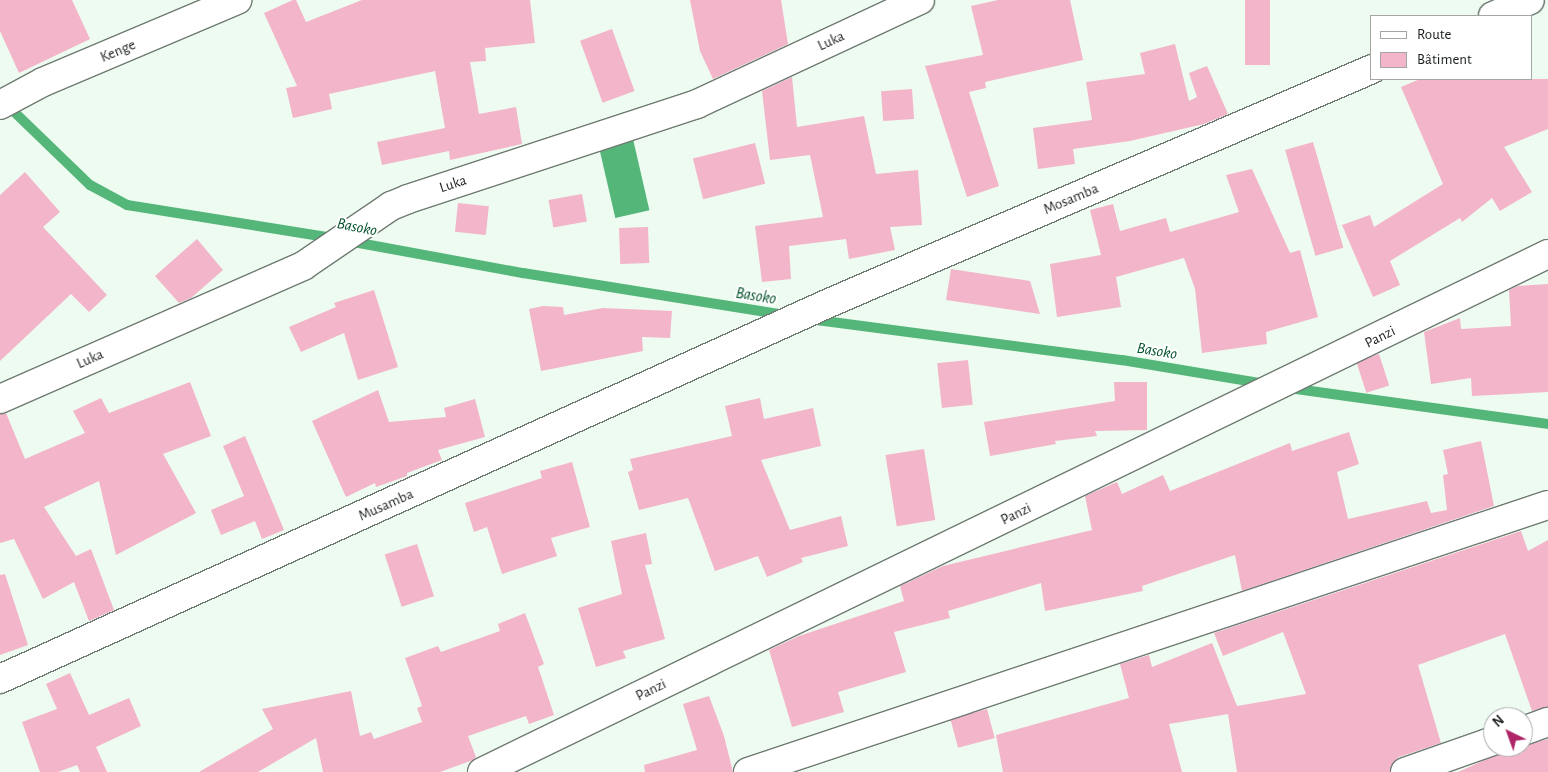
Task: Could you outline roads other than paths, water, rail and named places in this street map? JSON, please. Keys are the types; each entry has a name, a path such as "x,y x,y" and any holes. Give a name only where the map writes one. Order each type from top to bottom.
{"street":[{"name":"Kenge","path":"0,105 42,82 237,0"},
{"name":"Luka","path":"0,399 303,266 391,206 697,104 920,0"},
{"path":"1495,15 1530,0"},
{"name":"Mosamba","path":"771,330 1370,70"},
{"name":"Panzi","path":"482,772 1548,254"},
{"name":"Musamba","path":"0,679 771,330"},
{"path":"748,772 1548,505"},
{"path":"1533,727 1548,722"},
{"path":"1404,772 1483,745"}],"waterway":[{"name":"Basoko","path":"6,104 90,185 127,205 334,238"},
{"name":"Basoko","path":"348,241 523,273 785,315"},
{"name":"Basoko","path":"809,319 1122,360 1265,384"},
{"name":"Basoko","path":"1289,388 1548,424"}]}
